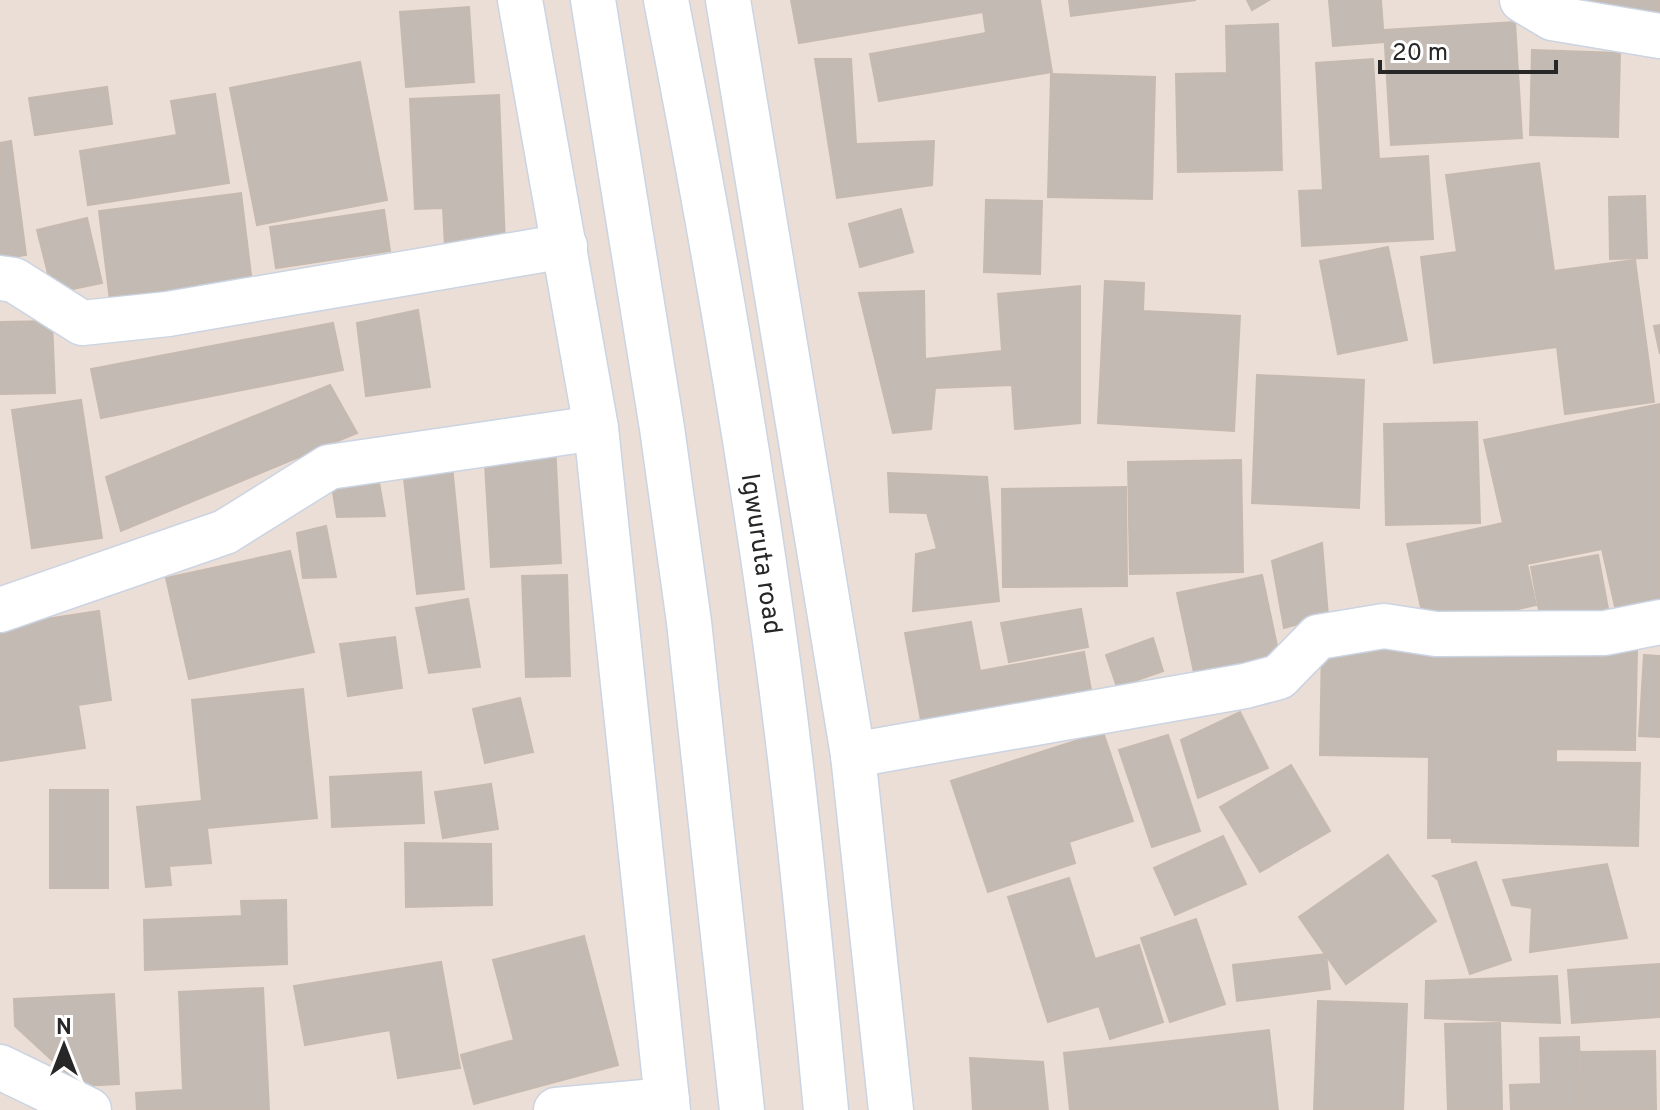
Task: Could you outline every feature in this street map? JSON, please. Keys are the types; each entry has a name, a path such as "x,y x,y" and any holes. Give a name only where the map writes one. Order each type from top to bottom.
{"street":[{"path":"520,0 596,428 667,1105 556,1110"},
{"path":"593,0 662,428 689,622 742,1110"},
{"name":"Igwuruta road","path":"666,0 704,195 771,612 802,852 826,1110"},
{"path":"728,0 853,755 891,1110"},
{"path":"1522,0 1552,18 1660,36"},
{"path":"0,278 14,280 82,323 168,314 565,246"},
{"path":"0,610 225,532 329,467 596,428"},
{"path":"853,755 1245,686 1279,677 1318,637 1384,626 1436,634 1605,633 1660,622"},
{"path":"0,1067 89,1110"}],"building":[{"path":"791,0 1040,0 1052,72 879,101 870,54 986,33 983,12 799,43"},
{"path":"1069,0 1196,0 1071,16"},
{"path":"1247,0 1269,0 1252,10"},
{"path":"1329,0 1381,0 1384,42 1333,46"},
{"path":"1561,0 1660,0 1660,20"},
{"path":"469,7 474,82 406,87 400,12"},
{"path":"1515,22 1522,138 1391,145 1384,30"},
{"path":"1278,24 1282,170 1178,172 1176,74 1227,73 1226,26"},
{"path":"1532,50 1620,53 1618,137 1530,135"},
{"path":"815,59 851,59 856,144 934,141 932,185 837,198"},
{"path":"1373,59 1379,159 1428,156 1433,239 1302,246 1299,191 1323,190 1316,63"},
{"path":"360,62 387,200 257,225 230,88"},
{"path":"1051,74 1155,77 1152,199 1048,197"},
{"path":"107,87 112,124 35,135 29,98"},
{"path":"215,94 229,183 88,205 80,151 177,135 171,101"},
{"path":"499,95 505,244 445,247 443,208 415,209 410,99"},
{"path":"11,141 26,255 0,259 0,143"},
{"path":"1539,163 1554,271 1635,260 1654,402 1565,414 1557,347 1434,363 1421,257 1457,252 1446,175"},
{"path":"241,193 252,283 110,301 99,211"},
{"path":"1645,196 1647,258 1610,259 1609,197"},
{"path":"986,200 1042,201 1040,274 984,272"},
{"path":"901,209 913,252 860,267 849,224"},
{"path":"384,210 390,251 276,268 270,227"},
{"path":"87,218 102,283 53,293 37,230"},
{"path":"1388,247 1407,340 1338,354 1320,261"},
{"path":"1105,281 1144,283 1143,311 1240,316 1234,431 1098,423"},
{"path":"1080,286 1080,423 1015,429 1012,385 935,388 931,429 893,433 859,293 924,291 925,359 1002,351 998,294"},
{"path":"418,310 430,387 366,396 357,323"},
{"path":"52,321 55,393 0,394 0,322"},
{"path":"333,323 343,370 101,418 91,369"},
{"path":"1660,325 1660,354 1654,326"},
{"path":"1257,375 1364,380 1359,508 1252,503"},
{"path":"330,385 357,433 121,531 106,477"},
{"path":"81,400 102,538 32,548 12,410"},
{"path":"1660,404 1660,602 1616,611 1602,549 1527,564 1536,605 1426,630 1407,544 1503,523 1484,440"},
{"path":"1477,422 1480,523 1386,525 1384,424"},
{"path":"555,443 561,563 491,567 484,447"},
{"path":"1241,460 1243,572 1130,574 1128,462"},
{"path":"452,465 464,589 417,594 403,470"},
{"path":"888,473 987,477 999,601 913,611 916,554 937,549 927,513 890,512"},
{"path":"378,477 385,516 337,517 331,480"},
{"path":"1126,487 1127,586 1003,587 1002,489"},
{"path":"326,526 336,577 303,578 297,533"},
{"path":"1322,543 1328,616 1284,628 1272,561"},
{"path":"290,551 314,652 189,679 166,578"},
{"path":"1598,555 1609,614 1542,627 1531,567"},
{"path":"567,575 570,676 526,677 522,576"},
{"path":"1262,575 1280,660 1195,677 1177,593"},
{"path":"468,599 480,667 429,673 416,608"},
{"path":"1081,609 1088,647 1009,662 1001,623"},
{"path":"99,611 111,700 78,705 85,748 0,761 0,626"},
{"path":"971,622 980,671 1084,652 1093,701 923,731 905,633"},
{"path":"395,637 402,688 348,696 340,644"},
{"path":"1153,638 1163,671 1117,687 1106,655"},
{"path":"1322,644 1637,650 1635,750 1556,749 1556,762 1640,763 1638,846 1452,842 1452,838 1428,838 1429,757 1320,755"},
{"path":"1644,655 1660,656 1660,737 1639,736"},
{"path":"303,689 317,818 207,828 211,863 169,866 171,885 146,887 137,807 202,801 192,700"},
{"path":"520,698 533,752 485,763 473,709"},
{"path":"1240,712 1268,768 1198,798 1181,740"},
{"path":"1103,732 1133,821 1069,842 1075,863 988,892 951,781"},
{"path":"1168,735 1200,831 1152,847 1119,750"},
{"path":"1291,765 1330,831 1260,872 1220,807"},
{"path":"421,772 424,823 332,827 330,777"},
{"path":"491,784 498,829 443,838 435,792"},
{"path":"50,790 108,790 108,888 50,888"},
{"path":"1223,836 1246,884 1175,915 1154,868"},
{"path":"405,843 491,844 492,905 406,907"},
{"path":"1388,855 1436,921 1346,984 1299,917"},
{"path":"1476,862 1511,960 1470,974 1438,880 1433,876"},
{"path":"1607,864 1627,938 1530,952 1532,908 1512,905 1503,880"},
{"path":"1069,878 1095,959 1139,945 1163,1022 1110,1039 1099,1006 1048,1022 1008,897"},
{"path":"286,900 287,964 145,970 144,920 242,916 241,901"},
{"path":"1196,919 1225,1004 1170,1022 1141,938"},
{"path":"584,936 618,1065 474,1104 461,1055 514,1040 493,960"},
{"path":"1326,954 1330,989 1237,1001 1233,965"},
{"path":"441,962 460,1068 398,1078 390,1030 305,1045 294,986"},
{"path":"1660,964 1660,1017 1572,1023 1568,970"},
{"path":"1557,976 1560,1023 1425,1018 1426,981"},
{"path":"263,988 269,1110 137,1110 136,1093 183,1090 179,992"},
{"path":"114,994 119,1084 80,1086 15,1026 14,999"},
{"path":"1318,1001 1407,1004 1403,1110 1314,1110"},
{"path":"1500,1023 1502,1110 1448,1110 1445,1024"},
{"path":"1269,1030 1278,1110 1070,1110 1064,1053"},
{"path":"1579,1037 1581,1110 1511,1110 1510,1085 1541,1084 1540,1038"},
{"path":"1655,1051 1656,1110 1582,1110 1581,1052"},
{"path":"970,1058 1043,1062 1048,1110 973,1110"}]}
